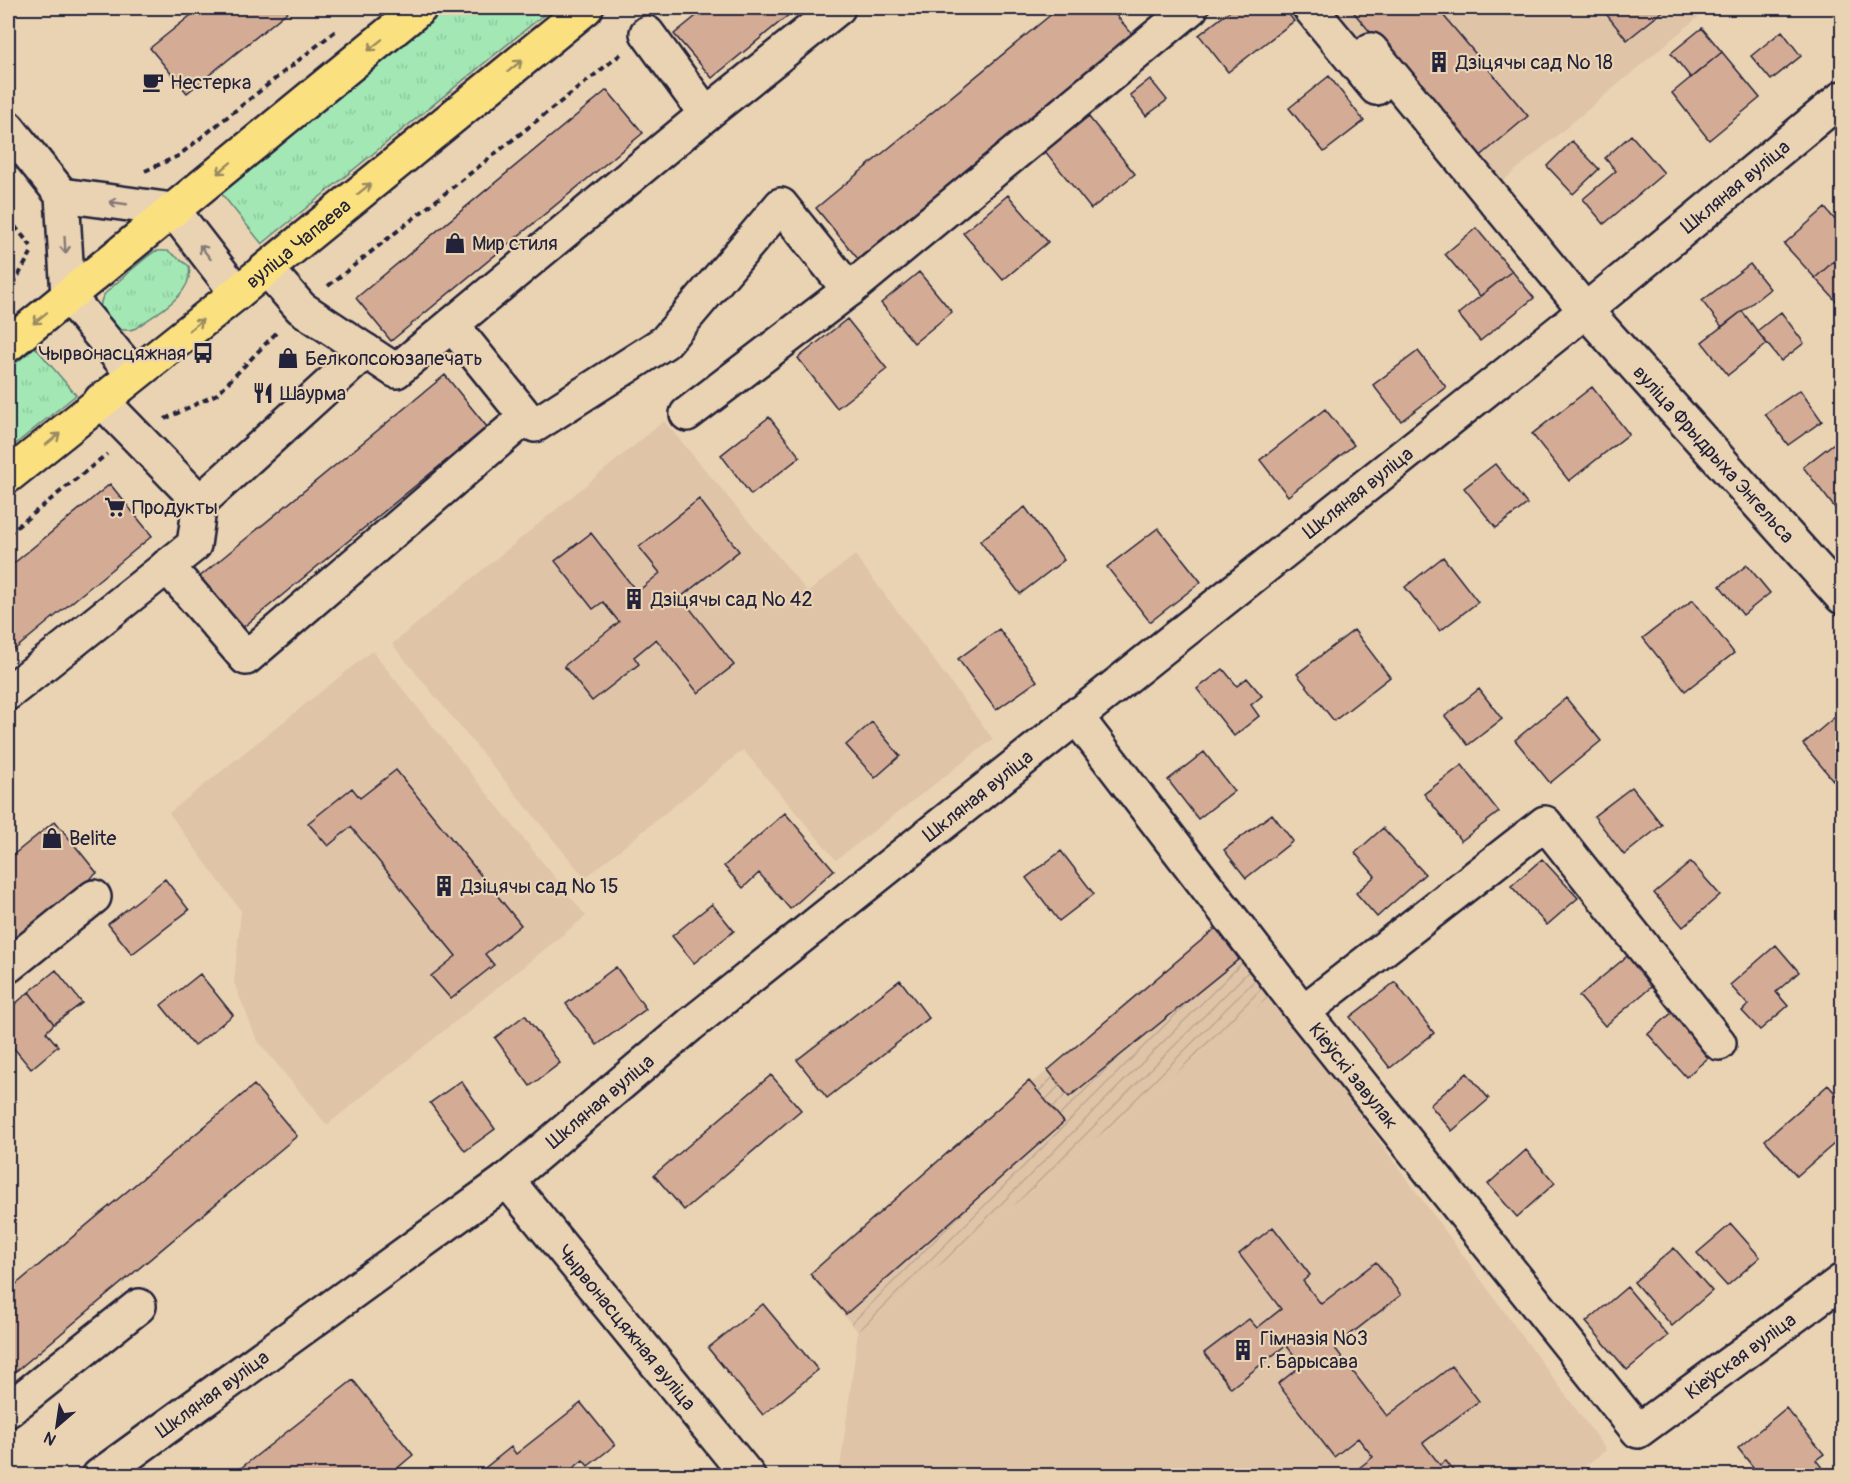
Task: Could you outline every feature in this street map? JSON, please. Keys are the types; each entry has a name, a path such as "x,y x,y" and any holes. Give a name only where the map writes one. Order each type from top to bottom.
{"main road":[{"path":"8,345 420,8"},
{"name":"вуліца Чапаева","path":"8,476 267,269 586,8"}],"street":[{"path":"267,269 301,308 396,371 706,114 838,8"},
{"path":"687,414 849,290 1191,8"},
{"path":"1310,8 1402,120"},
{"path":"647,33 706,114"},
{"name":"вуліца Фрыдрыха Энгельса","path":"1371,50 1585,310 1842,597"},
{"name":"Шкляная вуліца","path":"99,1476 507,1180 690,1025 1075,715 1585,310 1842,98"},
{"path":"8,128 62,195 68,296 133,374"},
{"path":"62,195 173,210 237,293"},
{"path":"452,325 526,417 535,425 665,342 781,205 849,290"},
{"path":"8,693 194,545 200,502 366,351"},
{"path":"101,400 131,434 200,502"},
{"path":"168,566 246,658 526,417"},
{"name":"Кіеўскі завулак","path":"1075,715 1304,1012 1638,1431"},
{"path":"1304,1012 1545,823 1719,1043"},
{"path":"8,966 94,897"},
{"name":"Чырвонасцяжная вуліца","path":"507,1180 748,1476"},
{"name":"Кіеўская вуліца","path":"1638,1431 1842,1281"},
{"path":"8,1410 139,1306"}],"path":[{"path":"8,534 131,434 217,394 301,308 677,8"},
{"path":"136,175 178,156 346,22"},
{"path":"8,218 33,249"},
{"path":"8,294 33,249 41,242"}],"shaded area":[{"path":"1316,8 1709,8 1479,201"},
{"path":"664,421 808,592 855,555 993,739 836,860 743,750 585,878 392,644"},
{"path":"372,651 586,916 327,1125 257,1040 234,983 241,911 169,813"},
{"path":"1218,924 1272,995 858,1332 810,1274"},
{"path":"1272,995 1606,1450 1572,1476 839,1476 858,1332"}],"green space":[{"path":"439,8 552,8 262,244 217,188"},
{"path":"157,251 168,251 189,266 189,276 180,294 136,328 129,330 114,327 103,317 101,303 104,295 151,254"},
{"path":"35,347 76,395 8,450 8,370"}],"building":[{"path":"200,8 292,8 187,93 150,48"},
{"path":"706,8 797,8 712,78 674,34"},
{"path":"1059,8 1110,8 1132,34 858,259 816,208"},
{"path":"1234,8 1284,8 1294,21 1228,72 1199,35"},
{"name":"Дзіцячы сад № 18","path":"1350,8 1437,8 1528,116 1477,159"},
{"path":"1614,8 1667,8 1627,40 1606,14"},
{"path":"1702,28 1722,52 1691,78 1671,53"},
{"path":"1782,31 1801,56 1771,80 1751,56"},
{"path":"1722,52 1760,98 1709,140 1672,93"},
{"path":"1329,76 1364,121 1324,152 1289,108"},
{"path":"1150,79 1167,100 1146,116 1130,95"},
{"path":"607,90 643,133 391,341 356,298"},
{"path":"1088,116 1135,174 1091,209 1044,150"},
{"path":"1631,135 1664,173 1604,224 1583,199 1616,171 1605,158"},
{"path":"1572,141 1599,169 1573,194 1547,166"},
{"path":"1008,195 1048,242 1003,280 963,233"},
{"path":"1825,208 1842,228 1842,254 1815,278 1784,244"},
{"path":"1476,228 1512,271 1480,296 1445,254"},
{"path":"1834,261 1842,270 1842,295 1836,301 1815,278"},
{"path":"1750,264 1770,289 1722,327 1702,301"},
{"path":"1512,271 1534,298 1480,341 1458,314"},
{"path":"919,272 952,312 914,343 881,303"},
{"path":"1742,311 1767,344 1728,375 1702,342"},
{"path":"1781,312 1804,343 1781,361 1757,331"},
{"path":"847,319 887,369 837,408 798,358"},
{"path":"1418,351 1446,387 1401,421 1373,385"},
{"path":"445,375 487,427 235,634 192,583"},
{"path":"1592,387 1629,434 1569,481 1532,434"},
{"path":"1800,390 1822,421 1788,445 1765,414"},
{"path":"1325,409 1354,445 1288,496 1260,460"},
{"path":"769,417 800,457 751,495 721,455"},
{"path":"1842,437 1842,517 1803,467"},
{"path":"1495,464 1527,504 1496,528 1464,488"},
{"path":"110,484 152,536 8,655 8,568"},
{"name":"Дзіцячы сад № 42","path":"699,499 739,551 681,597 734,665 698,693 656,639 634,657 639,664 592,701 564,666 619,622 603,602 593,609 555,561 591,533 637,592 660,573 639,547"},
{"path":"1025,507 1064,560 1020,594 980,541"},
{"path":"1158,528 1201,582 1150,622 1107,567"},
{"path":"1443,557 1478,602 1440,631 1405,587"},
{"path":"1747,565 1770,593 1743,615 1720,586"},
{"path":"1693,600 1734,653 1685,691 1643,638"},
{"path":"999,629 1037,681 996,710 958,659"},
{"path":"1354,630 1390,677 1334,721 1297,674"},
{"path":"1223,669 1237,686 1247,678 1262,696 1251,705 1259,716 1234,736 1197,689"},
{"path":"1479,689 1502,719 1468,745 1445,716"},
{"path":"1566,698 1601,741 1550,783 1515,740"},
{"path":"1842,711 1842,791 1803,744"},
{"path":"872,722 900,756 875,778 846,745"},
{"path":"1204,752 1234,791 1198,819 1168,780"},
{"path":"1462,765 1499,812 1461,841 1424,794"},
{"name":"Дзіцячы сад № 15","path":"396,770 521,925 485,954 494,965 451,999 431,976 456,956 351,827 328,846 308,823 352,788 360,798"},
{"path":"1632,787 1662,825 1624,855 1594,816"},
{"path":"785,813 834,870 790,909 759,873 743,888 724,866"},
{"path":"1272,814 1293,841 1246,878 1224,850"},
{"path":"55,821 97,873 8,945 8,859"},
{"path":"1383,828 1425,874 1377,917 1356,893 1375,876 1355,853"},
{"path":"1061,851 1094,894 1059,921 1026,878"},
{"path":"1542,859 1578,898 1547,925 1511,886"},
{"path":"1691,862 1720,895 1683,927 1654,893"},
{"path":"165,879 189,910 132,954 108,924"},
{"path":"712,904 734,931 694,963 672,936"},
{"path":"1216,928 1239,959 1069,1097 1048,1070"},
{"path":"1776,945 1799,972 1776,992 1788,1006 1760,1030 1742,1011 1748,1005 1730,985"},
{"path":"1631,953 1656,983 1605,1026 1579,996"},
{"path":"616,967 646,1009 597,1045 566,1004"},
{"path":"56,970 82,1003 54,1024 29,992"},
{"path":"200,974 233,1015 194,1046 161,1005"},
{"path":"900,980 929,1018 827,1098 797,1060"},
{"path":"1395,982 1434,1033 1390,1068 1350,1017"},
{"path":"29,992 54,1024 46,1032 58,1046 31,1069 8,1041 8,1010"},
{"path":"1677,1008 1715,1052 1686,1077 1648,1034"},
{"path":"525,1015 560,1063 530,1086 495,1038"},
{"path":"1467,1073 1489,1099 1452,1131 1430,1105"},
{"path":"771,1075 801,1110 684,1210 654,1175"},
{"path":"461,1081 495,1129 465,1151 430,1103"},
{"path":"1029,1081 1064,1122 846,1314 810,1274"},
{"path":"254,1085 297,1136 8,1378 8,1291"},
{"path":"1828,1085 1842,1101 1842,1137 1797,1176 1765,1140"},
{"path":"1526,1150 1555,1183 1517,1217 1488,1184"},
{"path":"1731,1224 1760,1257 1727,1286 1697,1253"},
{"name":"Гімназія №3 г. Барысава","path":"1273,1227 1310,1275 1303,1281 1321,1304 1376,1262 1401,1295 1334,1347 1387,1416 1452,1366 1479,1401 1423,1443 1440,1465 1446,1461 1457,1476 1349,1476 1373,1457 1358,1438 1334,1457 1278,1384 1302,1365 1286,1345 1231,1388 1204,1353 1249,1319 1257,1328 1281,1309 1239,1254"},
{"path":"1674,1248 1712,1291 1672,1326 1634,1282"},
{"path":"1627,1287 1668,1336 1627,1370 1586,1322"},
{"path":"763,1304 818,1370 763,1415 708,1348"},
{"path":"353,1380 413,1455 388,1476 241,1476 237,1471"},
{"path":"581,1403 615,1445 588,1466 583,1460 564,1476 475,1476 511,1447 516,1454"},
{"path":"1786,1408 1824,1454 1816,1460 1826,1473 1823,1476 1743,1476 1753,1467 1738,1448"}],"place":[{"name":"Дзіцячы сад № 18","path":"1439,62"},
{"name":"Нестерка","path":"153,82"},
{"name":"Мир стиля","path":"455,243"},
{"name":"Чырвонасцяжная","path":"203,353"},
{"name":"Белкопсоюзапечать","path":"288,358"},
{"name":"Шаурма","path":"263,393"},
{"name":"Продукты","path":"115,507"},
{"name":"Дзіцячы сад № 42","path":"634,599"},
{"name":"Belite","path":"52,838"},
{"name":"Дзіцячы сад № 15","path":"444,886"},
{"name":"Гімназія №3 г. Барысава","path":"1243,1350"}]}
